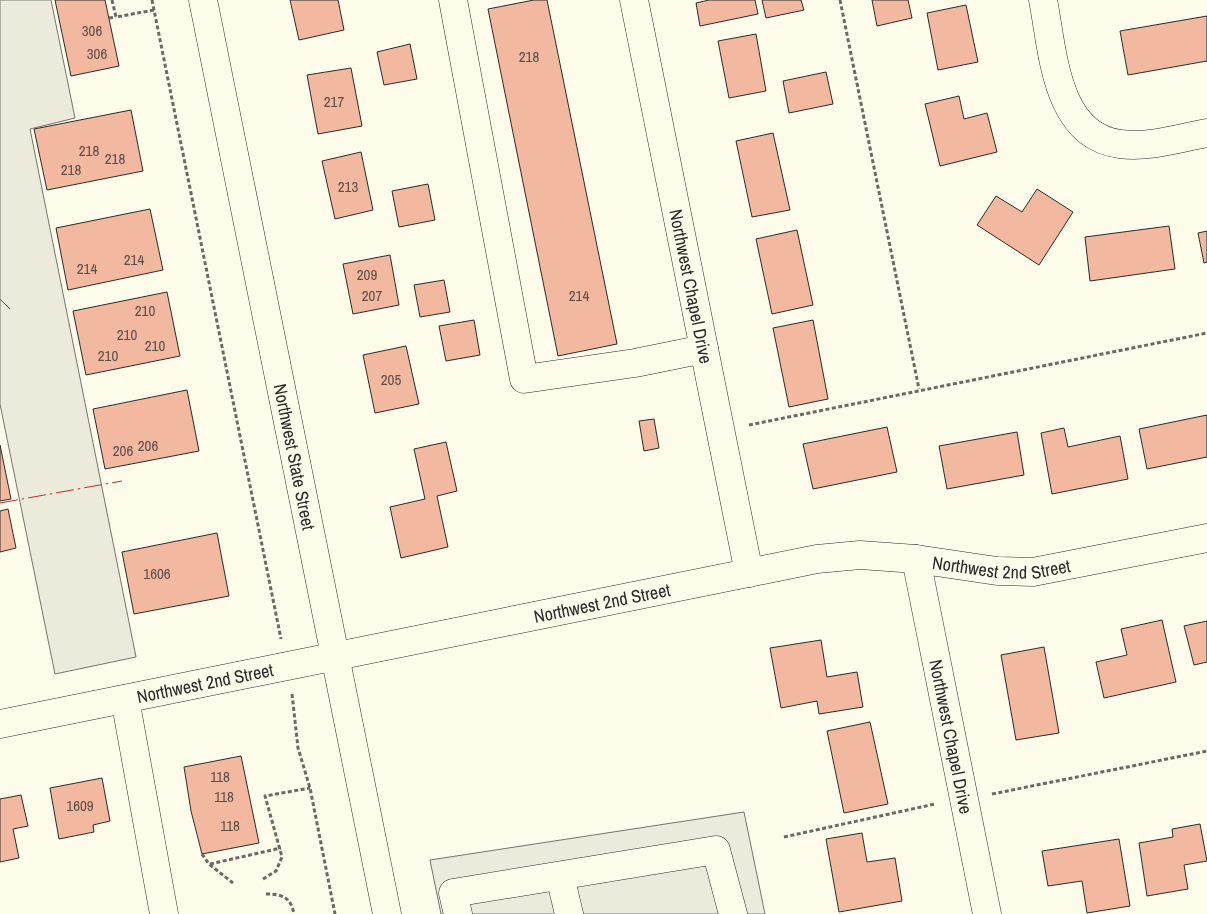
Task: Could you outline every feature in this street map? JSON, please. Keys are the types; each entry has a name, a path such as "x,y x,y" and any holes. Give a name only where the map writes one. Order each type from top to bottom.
{"street":[{"name":"Northwest State Street","path":"203,0 387,914"},
{"path":"453,0 524,379 635,363 704,349"},
{"name":"Northwest Chapel Drive","path":"634,0 749,573"},
{"path":"1043,0 1060,85 1070,113 1091,134 1118,144 1141,144 1207,133"},
{"name":"Northwest 2nd Street","path":"0,724 826,558 860,556 916,559 997,571 1033,572 1207,538"},
{"name":"Northwest Chapel Drive","path":"916,559 987,914"},
{"path":"125,699 164,914"},
{"path":"458,914 453,893 716,850 733,914"},
{"path":"560,876 569,914"}],"path":[{"path":"112,0 116,17"},
{"path":"152,0 294,700 298,748 310,788 335,914"},
{"path":"840,0 918,389"},
{"path":"109,18 154,10"},
{"path":"721,430 918,389 1207,333"},
{"path":"784,837 933,806 940,797 964,799 1207,751"},
{"path":"263,879 279,867 282,857 265,796 310,788"},
{"path":"210,864 281,848"},
{"path":"202,854 210,864 233,883"},
{"path":"266,894 285,897 290,900 294,914"}],"shaded area":[{"path":"0,0 51,0 75,118 30,129 136,657 55,674 0,404"},
{"path":"744,812 765,914 441,914 430,860"}],"building":[{"path":"55,0 105,0 119,66 71,76"},
{"path":"290,0 338,0 344,30 299,40"},
{"path":"534,0 547,0 617,344 558,356 488,9"},
{"path":"709,0 755,0 758,14 700,26 696,3"},
{"path":"762,0 801,0 804,10 766,18"},
{"path":"872,0 908,0 912,18 877,26"},
{"path":"966,5 978,62 938,70 927,13"},
{"path":"1207,16 1207,61 1128,75 1120,31"},
{"path":"756,34 766,91 729,98 718,41"},
{"path":"410,44 417,79 384,85 377,52"},
{"path":"351,68 362,126 318,134 307,75"},
{"path":"826,72 833,104 789,113 783,81"},
{"path":"959,96 964,119 987,113 997,152 940,166 925,104"},
{"path":"131,110 143,171 47,190 34,129"},
{"path":"773,133 790,210 752,217 736,141"},
{"path":"361,152 373,210 335,219 322,161"},
{"path":"428,184 435,220 399,227 392,191"},
{"path":"1037,189 1073,212 1039,265 977,225 996,196 1022,212"},
{"path":"150,209 163,270 68,290 56,228"},
{"path":"1169,226 1175,269 1090,281 1085,237"},
{"path":"797,230 813,305 772,314 756,239"},
{"path":"1207,231 1207,262 1204,263 1198,233"},
{"path":"390,255 399,305 353,314 343,264"},
{"path":"444,280 450,312 420,317 414,285"},
{"path":"167,292 180,356 86,375 73,311"},
{"path":"474,320 480,355 446,361 439,326"},
{"path":"813,320 828,399 789,407 773,328"},
{"path":"406,346 419,404 375,413 363,355"},
{"path":"187,390 199,451 105,469 93,409"},
{"path":"1207,415 1207,457 1147,469 1139,429"},
{"path":"654,419 659,448 644,451 639,421"},
{"path":"887,427 897,472 813,489 803,444"},
{"path":"1064,428 1068,447 1120,436 1128,479 1052,494 1041,433"},
{"path":"1017,432 1024,475 947,489 939,446"},
{"path":"446,442 457,491 437,496 448,547 401,558 390,507 425,499 414,449"},
{"path":"0,445 11,499 0,501"},
{"path":"8,509 16,548 0,552 0,511"},
{"path":"217,533 229,596 134,614 122,552"},
{"path":"1162,620 1176,682 1104,698 1096,662 1127,655 1121,629"},
{"path":"1207,621 1207,662 1194,665 1184,626"},
{"path":"821,640 827,677 857,672 863,707 819,714 817,701 781,708 770,648"},
{"path":"1044,647 1059,733 1016,740 1001,655"},
{"path":"870,722 888,804 844,813 827,731"},
{"path":"241,756 259,843 202,854 191,811 184,767"},
{"path":"102,778 110,821 93,825 94,832 59,839 50,788"},
{"path":"21,795 28,826 13,829 19,858 0,862 0,799"},
{"path":"1200,824 1207,861 1184,865 1188,889 1147,896 1139,843 1173,837 1172,829"},
{"path":"862,833 867,862 895,858 902,901 839,912 826,839"},
{"path":"1119,839 1130,906 1087,913 1082,881 1048,886 1042,851"}],"power":[{"path":"0,299 10,309"},
{"path":"0,503 122,481"}]}
